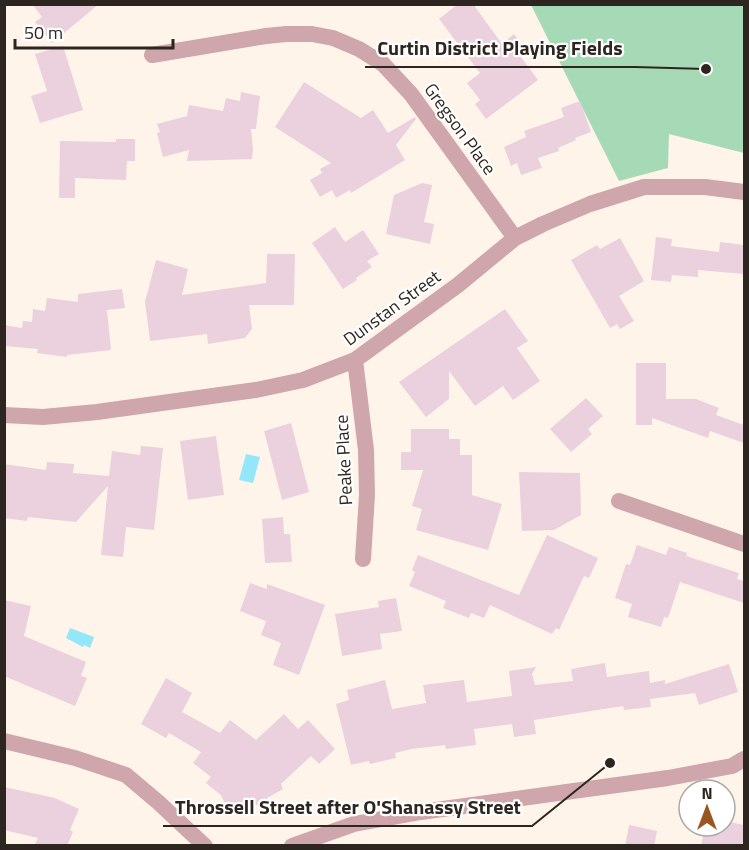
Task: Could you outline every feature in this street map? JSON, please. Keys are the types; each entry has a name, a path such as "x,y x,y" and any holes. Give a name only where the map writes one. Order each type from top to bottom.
{"street":[{"name":"Gregson Place","path":"152,55 286,34 312,34 333,38 359,49 383,64 411,94 515,238"},
{"name":"Dunstan Street","path":"4,415 43,417 97,412 256,390 303,380 355,360 458,285 515,238 543,224 590,204 644,187 705,187 744,192"},
{"name":"Peake Place","path":"355,360 366,450 367,495 363,559"},
{"path":"619,501 744,544"},
{"path":"4,741 75,758 126,775 205,846"},
{"path":"292,846 354,824 432,810 668,778 732,765 744,759"}],"green space":[{"path":"531,5 744,5 744,153 669,134 668,168 619,181"}],"water":[{"path":"246,454 260,457 253,483 239,480"},
{"path":"70,628 94,637 90,648 66,638"}],"building":[{"path":"32,4 99,4 52,43 35,22 42,17"},
{"path":"458,4 473,4 502,44 514,34 528,53 521,57 538,80 486,119 475,104 480,100 467,83 480,73 439,19"},
{"path":"63,46 83,110 40,123 31,96 47,91 35,54"},
{"path":"304,82 361,118 373,110 388,133 415,117 416,119 396,145 405,160 351,193 350,190 336,198 332,190 320,197 310,180 322,173 320,169 331,163 275,127"},
{"path":"241,92 260,96 256,129 251,129 252,159 187,161 189,150 163,157 157,124 187,116 189,105 223,111 226,98 240,101"},
{"path":"580,101 591,132 558,148 559,151 538,158 542,168 521,175 517,163 511,166 504,147 526,137 524,131 564,117 561,108"},
{"path":"116,139 135,139 135,161 127,161 126,180 75,178 75,198 59,198 60,141 116,142"},
{"path":"422,183 432,185 424,222 434,224 430,244 386,234 394,195"},
{"path":"335,227 345,242 363,230 379,254 367,261 372,267 343,289 312,243"},
{"path":"656,237 672,239 671,246 719,252 720,242 744,245 744,274 698,270 698,277 672,275 671,282 651,280"},
{"path":"620,238 644,281 619,296 634,321 620,329 617,324 610,328 571,260 597,245 600,249"},
{"path":"267,254 295,254 294,305 249,305 252,329 245,338 208,344 207,334 150,341 145,302 156,260 188,269 182,295 266,283"},
{"path":"122,289 125,308 107,310 111,350 67,355 67,357 37,353 38,349 4,346 4,325 22,328 23,321 32,322 33,309 45,311 47,298 78,302 78,294"},
{"path":"505,309 528,341 517,348 540,381 513,400 503,386 475,406 449,371 449,399 426,417 399,382"},
{"path":"636,363 666,363 666,399 696,399 719,408 716,415 744,425 744,443 710,431 708,438 652,418 652,425 636,425"},
{"path":"586,398 603,416 588,429 592,434 571,452 550,429"},
{"path":"291,423 309,492 282,500 264,431"},
{"path":"411,429 449,429 449,439 460,439 460,455 472,455 472,495 502,504 488,550 416,530 422,509 412,506 423,470 401,470 401,452 411,452"},
{"path":"216,436 224,495 188,500 180,441"},
{"path":"141,446 163,448 154,530 126,527 123,557 101,555 108,486 76,522 28,517 27,521 4,518 4,464 46,470 47,462 74,464 73,473 109,476 112,451 140,455"},
{"path":"519,472 580,473 581,515 554,530 522,531"},
{"path":"283,517 284,534 290,534 292,562 265,563 262,519"},
{"path":"547,535 598,558 589,578 584,576 559,630 556,628 552,634 490,605 484,618 471,613 469,618 443,608 446,601 409,586 415,572 412,570 418,555 519,595"},
{"path":"637,545 666,555 669,547 687,553 686,556 739,573 737,579 744,581 744,603 680,582 668,618 664,617 661,627 628,617 632,604 615,598 626,564 630,565"},
{"path":"250,583 267,589 267,584 325,605 299,675 273,665 281,643 261,635 266,621 240,611"},
{"path":"396,598 402,631 380,634 382,649 342,656 335,614 379,607 378,601"},
{"path":"4,600 31,606 24,636 86,662 81,676 87,678 75,706 4,676"},
{"path":"605,663 607,677 649,671 650,683 665,680 665,684 729,664 738,692 699,705 695,693 650,699 651,707 624,710 623,706 534,720 536,734 514,737 512,724 474,729 476,745 446,749 445,745 412,749 395,753 396,758 370,764 369,761 351,765 336,704 349,700 347,690 385,680 392,709 426,703 423,685 464,680 467,702 512,696 509,671 536,667 532,674 535,685 573,681 571,669"},
{"path":"166,678 192,693 182,712 220,733 230,720 256,740 284,714 298,729 308,720 335,749 319,764 311,756 281,784 283,789 267,798 268,800 237,815 231,803 226,806 221,795 206,783 211,777 193,763 201,752 169,733 166,738 141,724"},
{"path":"4,787 55,798 79,809 70,830 73,832 67,846 34,846 38,838 4,830"},
{"path":"737,824 744,825 744,846 701,846 703,838 737,838"},
{"path":"629,825 657,831 654,846 625,846"}],"place":[{"name":"Curtin District Playing Fields","path":"706,69"},
{"name":"Throssell Street after O'Shanassy Street","path":"610,763"}]}
